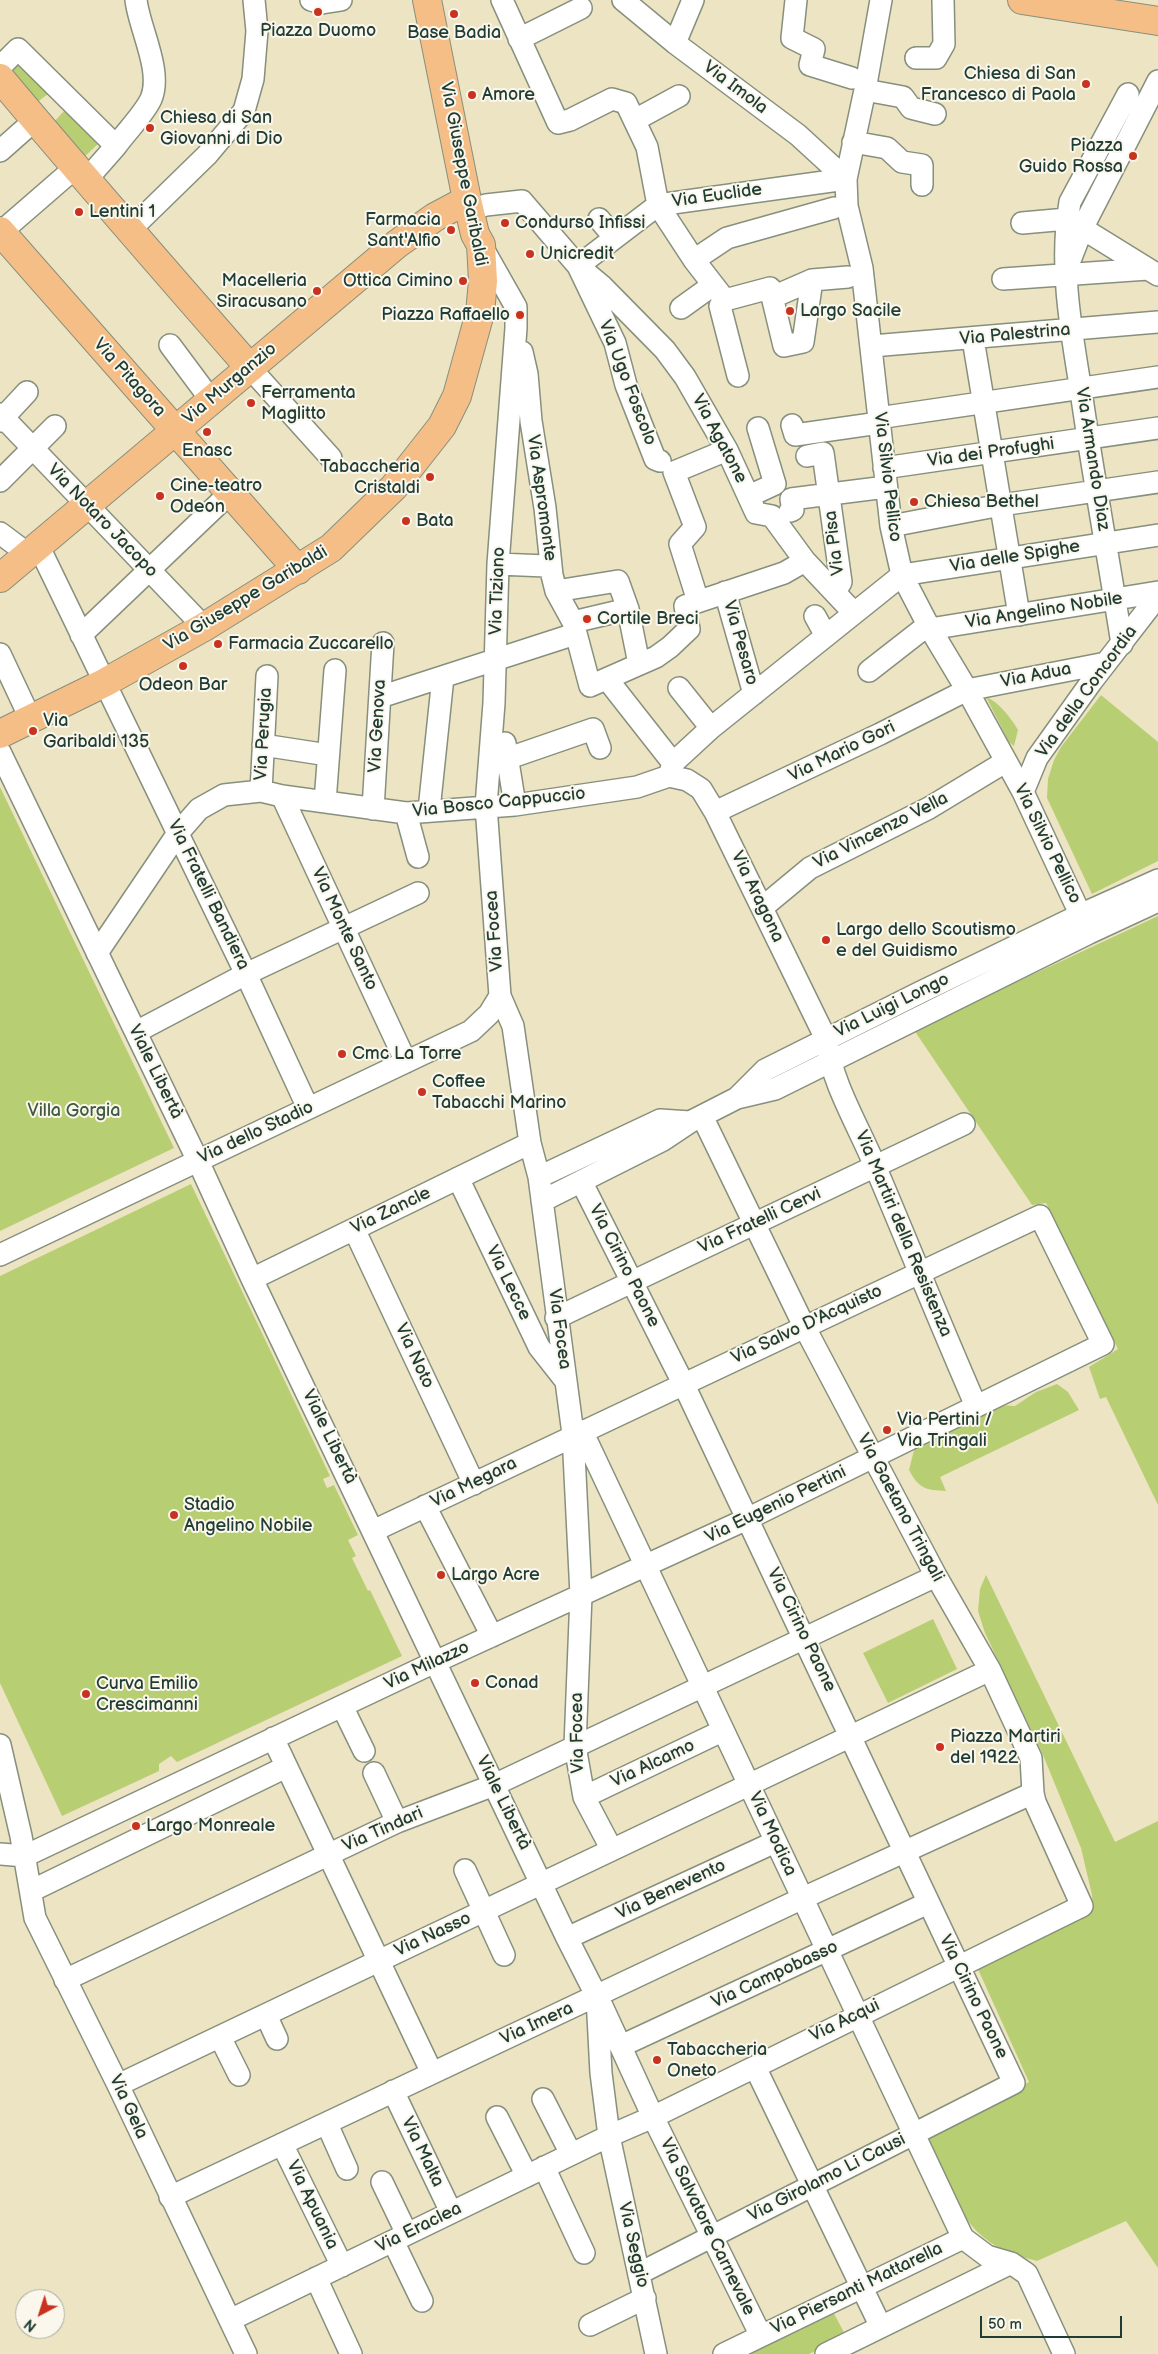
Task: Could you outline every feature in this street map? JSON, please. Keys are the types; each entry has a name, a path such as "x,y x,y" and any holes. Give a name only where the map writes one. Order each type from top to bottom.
{"main road":[{"path":"1022,0 1121,7 1158,21"},
{"name":"Via Giuseppe Garibaldi","path":"0,734 104,683 204,627 331,548 394,487 442,426 457,396 480,313 483,281 481,245 469,205 428,1"},
{"path":"0,78 128,231 250,368"},
{"name":"Via Murganzio","path":"0,578 397,244 435,217 469,205"},
{"name":"Via Pitagora","path":"3,240 176,430 298,570"}],"street":[{"path":"3,240 81,173 116,146 150,100 153,89 147,39 136,0"},
{"path":"128,231 208,155 227,135 244,112 254,79 257,31 254,0"},
{"path":"311,0 322,3 342,0"},
{"path":"502,0 518,39 558,123 570,120 612,99 626,103 647,147 658,205 694,260 719,293 720,306 738,376"},
{"name":"Via Imola","path":"623,0 675,43 798,135 846,179"},
{"path":"675,43 693,0"},
{"path":"796,0 792,38 814,49 810,65 858,84 903,97 911,108 935,114"},
{"name":"Via Silvio Pellico","path":"880,0 858,84 854,142 846,179 847,206 862,268 891,526 902,575 929,627 967,690 1023,792 1086,923"},
{"path":"916,58 936,58 944,44 943,0"},
{"path":"518,39 581,8"},
{"path":"0,67 18,49 116,146"},
{"path":"1075,223 1070,202 1128,94"},
{"path":"1066,275 1075,223 1156,94"},
{"path":"635,120 679,96"},
{"path":"0,151 35,120"},
{"path":"854,142 888,148 902,162 922,165 922,185"},
{"name":"Via Euclide","path":"578,266 658,205 846,179"},
{"name":"Via Ugo Foscolo","path":"469,205 522,201 578,266 615,343 626,385 655,459 667,467 695,527 680,544 698,601"},
{"path":"694,260 727,238 834,208"},
{"path":"599,219 614,237"},
{"path":"1022,223 1075,223 1153,272"},
{"path":"481,245 516,307 516,328"},
{"name":"Via Agatone","path":"578,266 602,286 665,350 685,377 726,450 756,512 772,516 805,561 854,613"},
{"path":"1004,279 1153,272"},
{"name":"Via Armando Diaz","path":"1066,275 1071,330 1122,644"},
{"path":"681,308 719,293 771,292 812,280 848,277"},
{"path":"771,292 784,346 803,342 812,280"},
{"name":"Via Palestrina","path":"872,346 974,339 1158,322"},
{"name":"Via Tiziano","path":"486,806 494,703 498,564 516,328"},
{"name":"Via Aspromonte","path":"516,328 527,374 531,421 545,508 551,577"},
{"path":"974,339 1019,615"},
{"path":"170,345 211,400"},
{"path":"250,368 331,458"},
{"path":"792,425 794,435 984,402 1158,377"},
{"path":"1,418 27,392"},
{"name":"Via Notaro Jacopo","path":"1,418 204,627"},
{"path":"0,481 55,426"},
{"path":"749,496 775,484 758,428"},
{"name":"Via dei Profughi","path":"790,510 793,510 791,499 829,494 885,478 992,453 1158,428"},
{"path":"667,467 726,450"},
{"name":"Via Pisa","path":"807,456 823,454 841,582 835,592"},
{"path":"891,526 1001,506 1158,482"},
{"path":"81,634 231,492"},
{"path":"0,533 33,550"},
{"name":"Via delle Spighe","path":"902,575 1105,542 1158,536"},
{"name":"Via Fratelli Bandiera","path":"33,550 81,634 246,974 308,1108"},
{"path":"551,577 590,686 610,682 637,665 656,657 670,647 689,629 685,606 784,573 805,561"},
{"path":"498,564 551,577 618,581 628,609 637,665"},
{"name":"Via Bosco Cappuccio","path":"97,953 178,833 199,808 224,795 261,791 282,796 406,813 515,805 637,787 671,770 711,728 902,575"},
{"name":"Via Pesaro","path":"725,592 754,694"},
{"name":"Via Angelino Nobile","path":"929,627 1019,615 1114,598 1158,594"},
{"name":"Via della Concordia","path":"1023,792 1037,758 1158,594"},
{"path":"380,697 495,660 628,609"},
{"path":"815,616 826,636"},
{"path":"869,672 929,627"},
{"name":"Via Genova","path":"373,809 383,643"},
{"path":"0,654 30,720"},
{"name":"Via Adua","path":"967,690 1106,663"},
{"path":"325,802 335,670"},
{"name":"Via Perugia","path":"261,791 267,676"},
{"path":"429,810 443,677"},
{"path":"610,682 671,770"},
{"path":"679,688 711,728"},
{"name":"Via Mario Gori","path":"715,812 880,734 967,690"},
{"path":"494,703 509,758 515,805"},
{"path":"509,758 597,738"},
{"path":"263,745 328,755"},
{"name":"Viale Libertà","path":"0,752 198,1160 252,1279 567,1938 597,1996 601,2073 608,2136"},
{"name":"Via Vincenzo Vella","path":"763,907 810,868 930,808 1005,762"},
{"name":"Via Aragona","path":"671,770 701,789 715,812 826,1039 829,1062"},
{"name":"Via Monte Santo","path":"282,796 406,1062"},
{"name":"Via Focea","path":"486,806 500,996 513,1026 530,1143 539,1177 556,1318 567,1383 578,1432 581,1595 575,1746 584,1797 612,1850"},
{"path":"406,813 418,857"},
{"path":"1086,923 1158,880"},
{"path":"136,1032 246,974 418,893"},
{"path":"1086,923 1158,901"},
{"name":"Via Luigi Longo","path":"737,1098 765,1070 826,1039 1086,923"},
{"name":"Via Luigi Longo","path":"542,1201 663,1140 696,1119 737,1098 775,1089 829,1062 1086,923"},
{"name":"Via dello Stadio","path":"0,1255 471,1031 489,1014 500,996"},
{"name":"Via Martiri della Resistenza","path":"829,1062 976,1406"},
{"path":"539,1177 660,1120 696,1119"},
{"name":"Via Gaetano Tringali","path":"696,1119 754,1224 872,1458 990,1670 1031,1758 1033,1793 1082,1906"},
{"name":"Via Fratelli Cervi","path":"556,1318 964,1124"},
{"name":"Via Zancle","path":"252,1279 530,1143"},
{"name":"Via Lecce","path":"458,1178 539,1346 567,1383"},
{"name":"Via Cirino Paone","path":"581,1181 683,1383 1014,2083"},
{"name":"Via Salvo D'Acquisto","path":"578,1432 1040,1216 1103,1344"},
{"name":"Via Noto","path":"354,1229 474,1484"},
{"name":"Via Eugenio Pertini","path":"581,1595 646,1567 747,1519 1103,1344"},
{"name":"Via Megara","path":"373,1531 474,1484 578,1432"},
{"name":"Via Modica","path":"578,1432 646,1567 963,2238"},
{"path":"425,1506 492,1636"},
{"name":"Via Tindari","path":"65,1980 397,1822 494,1784 936,1576"},
{"name":"Via Milazzo","path":"25,1856 272,1738 581,1595"},
{"name":"Via Nasso","path":"118,2085 990,1670"},
{"path":"342,1706 364,1751"},
{"name":"Via Alcamo","path":"584,1797 722,1731"},
{"path":"272,1738 432,2073"},
{"name":"Via Gela","path":"0,1745 25,1856 35,1918 118,2085 246,2354"},
{"path":"30,1891 286,1767"},
{"path":"374,1774 397,1822"},
{"name":"Via Imera","path":"170,2197 803,1898 1033,1793"},
{"name":"Via Benevento","path":"567,1938 775,1842"},
{"path":"0,1854 25,1856"},
{"path":"465,1870 504,1955"},
{"name":"Via Campobasso","path":"621,2046 928,1903"},
{"name":"Via Acqui","path":"608,2136 653,2117 1082,1906"},
{"name":"Via Salvatore Carnevale","path":"597,1996 653,2117 761,2336"},
{"path":"266,2015 277,2038"},
{"path":"220,2037 239,2075"},
{"path":"755,2066 863,2286 881,2327"},
{"name":"Via Girolamo Li Causi","path":"640,2274 1014,2083"},
{"name":"Via Malta","path":"393,2092 451,2212"},
{"path":"543,2099 571,2154"},
{"path":"497,2117 536,2171 584,2253"},
{"path":"326,2124 348,2169"},
{"name":"Via Eraclea","path":"230,2320 608,2136"},
{"name":"Via Seggio","path":"608,2136 640,2274 656,2354"},
{"name":"Via Apuania","path":"282,2144 342,2266"},
{"path":"382,2182 422,2300"},
{"path":"963,2238 987,2256 1011,2263 1026,2274 1064,2354"},
{"name":"Via Piersanti Mattarella","path":"724,2354 963,2238"},
{"path":"826,2354 1011,2263"},
{"path":"316,2278 351,2354"},
{"path":"590,2325 645,2298"}],"green space":[{"path":"17,65 48,94 36,103 8,72"},
{"path":"64,111 98,144 82,159 52,124"},
{"path":"1101,695 1158,742 1158,861 1092,894 1047,798 1048,779 1054,760 1061,747"},
{"path":"986,697 1000,706 1018,730 1014,746 1009,742"},
{"name":"Villa Gorgia","path":"0,787 174,1148 0,1231"},
{"path":"1158,916 1158,1505 1106,1397 1100,1399 1089,1367 1118,1349 1046,1203 1032,1205 914,1030"},
{"name":"Stadio Angelino Nobile","path":"191,1184 330,1476 323,1479 327,1488 334,1485 358,1535 348,1540 356,1556 352,1558 402,1656 177,1762 171,1756 159,1764 159,1771 62,1816 0,1683 0,1276"},
{"path":"1057,1384 1068,1392 1079,1410 940,1477 946,1491 928,1489 920,1485 909,1470 915,1446 996,1405 1015,1406 1036,1392"},
{"path":"986,1575 1115,1842 1158,1821 1158,2268 1126,2221 1037,2261 1011,2253 991,2243 977,2231 956,2202 947,2186 926,2135 1029,2082 977,1967 1093,1908 1092,1895 1081,1848 1043,1755 985,1633 978,1611 980,1589"},
{"path":"933,1619 957,1669 888,1703 863,1653"},
{"path":"832,2310 846,2336 809,2354 739,2354"}],"place":[{"name":"Piazza Duomo","path":"318,12"},
{"name":"Base Badia","path":"454,14"},
{"name":"Chiesa di San Francesco di Paola","path":"1086,84"},
{"name":"Amore","path":"472,95"},
{"name":"Chiesa di San Giovanni di Dio","path":"150,128"},
{"name":"Piazza Guido Rossa","path":"1133,156"},
{"name":"Lentini 1","path":"79,212"},
{"name":"Condurso Infissi","path":"505,223"},
{"name":"Farmacia Sant'Alfio","path":"451,230"},
{"name":"Unicredit","path":"530,254"},
{"name":"Ottica Cimino","path":"463,281"},
{"name":"Macelleria Siracusano","path":"317,291"},
{"name":"Largo Sacile","path":"790,311"},
{"name":"Piazza Raffaello","path":"520,315"},
{"name":"Ferramenta Maglitto","path":"251,403"},
{"name":"Enasc","path":"207,432"},
{"name":"Tabaccheria Cristaldi","path":"430,477"},
{"name":"Cine-teatro Odeon","path":"160,496"},
{"name":"Chiesa Bethel","path":"914,502"},
{"name":"Bata","path":"406,521"},
{"name":"Cortile Breci","path":"587,619"},
{"name":"Farmacia Zuccarello","path":"218,644"},
{"name":"Odeon Bar","path":"183,666"},
{"name":"Via Garibaldi 135","path":"33,731"},
{"name":"Largo dello Scoutismo e del Guidismo","path":"826,940"},
{"name":"Cmc La Torre","path":"342,1054"},
{"name":"Coffee Tabacchi Marino","path":"422,1092"},
{"name":"Via Pertini / Via Tringali","path":"887,1430"},
{"name":"Stadio Angelino Nobile","path":"174,1515"},
{"name":"Largo Acre","path":"441,1575"},
{"name":"Conad","path":"475,1683"},
{"name":"Curva Emilio Crescimanni","path":"86,1694"},
{"name":"Piazza Martiri del 1922","path":"940,1747"},
{"name":"Largo Monreale","path":"136,1826"},
{"name":"Tabaccheria Oneto","path":"657,2060"}]}
